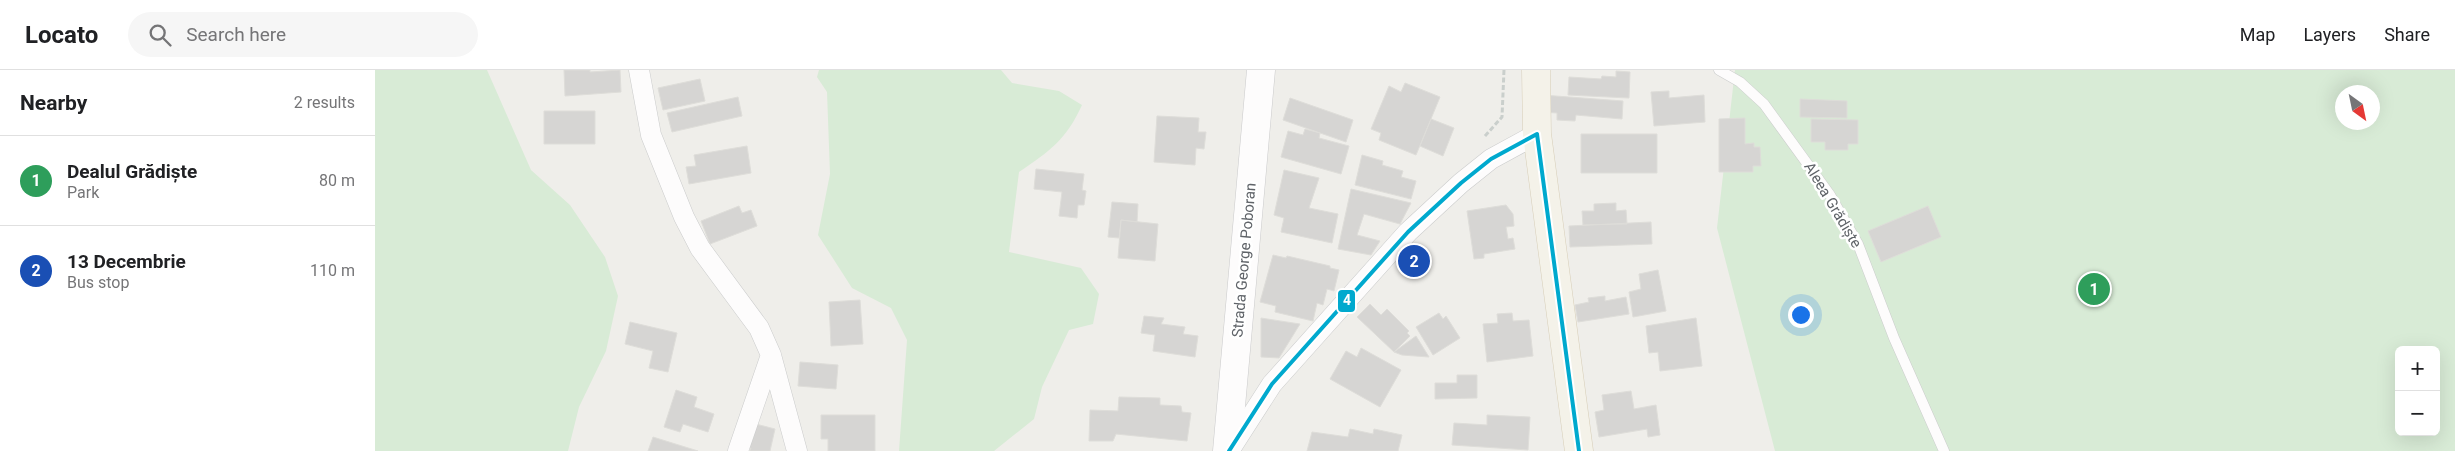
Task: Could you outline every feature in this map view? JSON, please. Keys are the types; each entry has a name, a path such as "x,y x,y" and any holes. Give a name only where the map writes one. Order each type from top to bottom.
{"main road":[{"name":"Strada George Poboran","path":"1228,451 1261,70"},
{"path":"1536,70 1537,134 1579,451"}],"street":[{"path":"639,70 651,135 684,217 700,248 719,276 748,310 759,328 771,355 797,451"},
{"path":"1228,451 1272,384 1408,232 1491,158 1537,134"},
{"path":"737,451 771,355"}],"lane":[{"name":"Aleea Grădiște","path":"1719,70 1740,82 1764,104 1830,195 1858,244 1894,338 1944,451"}],"path":[{"path":"1482,138 1502,116 1504,70"}],"green space":[{"path":"375,70 487,70 531,170 570,205 605,257 618,296 606,351 579,407 568,451 375,451"},
{"path":"819,70 1001,70 1012,83 1059,91 1082,105 1070,127 1056,144 1040,158 1019,172 1009,252 1081,268 1099,294 1093,324 1069,330 1042,387 1034,419 994,451 899,451 907,340 891,308 852,288 818,235 830,174 827,92 817,77"},
{"path":"1735,70 2455,70 2455,451 1775,451 1717,228"}],"building":[{"path":"564,70 590,70 590,72 620,70 621,92 565,96"},
{"path":"1616,71 1630,72 1629,98 1568,95 1569,77 1601,79 1602,76 1616,77"},
{"path":"700,79 705,101 663,110 658,88"},
{"path":"1405,83 1440,97 1416,155 1379,140 1381,133 1371,129 1389,86 1401,92"},
{"path":"1669,91 1669,98 1704,95 1705,122 1654,126 1651,92"},
{"path":"1542,95 1623,101 1622,119 1576,115 1575,121 1557,120 1557,113 1541,112"},
{"path":"738,97 742,116 672,132 667,113"},
{"path":"1290,98 1353,120 1346,142 1283,120"},
{"path":"1800,99 1847,101 1847,118 1800,117"},
{"path":"544,111 595,111 595,144 544,144"},
{"path":"1157,116 1199,118 1198,132 1206,132 1204,149 1196,148 1195,165 1154,162"},
{"path":"1745,118 1745,144 1754,143 1754,147 1760,147 1761,166 1753,166 1753,172 1719,172 1719,119"},
{"path":"1431,119 1454,128 1443,156 1420,146"},
{"path":"1811,119 1858,120 1858,144 1848,144 1848,150 1825,150 1825,142 1811,142"},
{"path":"1305,129 1320,133 1319,138 1349,146 1341,174 1281,157 1288,131 1303,135"},
{"path":"1581,134 1657,134 1657,173 1581,173"},
{"path":"747,146 751,173 689,184 686,167 696,166 694,155"},
{"path":"1362,155 1383,161 1382,165 1403,171 1401,177 1416,181 1411,199 1355,185"},
{"path":"1036,169 1084,174 1082,190 1086,191 1084,205 1078,205 1077,218 1059,216 1062,192 1034,189"},
{"path":"1284,170 1319,178 1309,208 1338,214 1332,243 1281,232 1284,218 1274,215"},
{"path":"1351,189 1411,203 1400,224 1364,214 1357,235 1380,241 1371,255 1338,249"},
{"path":"1112,202 1138,204 1137,222 1121,220 1119,238 1108,237"},
{"path":"1616,203 1616,211 1626,210 1627,224 1583,225 1582,211 1594,211 1594,204"},
{"path":"1506,205 1513,214 1514,226 1506,227 1508,239 1513,238 1515,249 1484,254 1484,258 1474,259 1467,211"},
{"path":"739,206 742,213 751,210 757,226 710,244 701,221"},
{"path":"1928,206 1941,237 1881,262 1868,231"},
{"path":"1121,220 1158,224 1155,261 1118,258"},
{"path":"1651,222 1652,244 1570,247 1569,226"},
{"path":"1273,255 1286,258 1287,256 1330,266 1330,268 1339,270 1334,291 1327,289 1323,305 1317,303 1313,321 1275,312 1276,306 1260,302"},
{"path":"1658,270 1666,311 1633,317 1629,292 1641,289 1639,274"},
{"path":"1605,296 1605,301 1626,297 1629,314 1578,322 1575,305 1589,302 1588,298"},
{"path":"860,300 863,344 831,346 829,302"},
{"path":"1370,304 1381,315 1387,309 1409,331 1407,333 1410,336 1394,352 1357,317"},
{"path":"1439,313 1443,319 1446,316 1460,338 1433,355 1416,327"},
{"path":"1512,313 1513,321 1529,320 1533,356 1487,362 1483,324 1498,323 1497,314"},
{"path":"1144,316 1164,318 1161,324 1185,327 1183,334 1198,336 1195,357 1153,351 1155,335 1141,333"},
{"path":"1261,318 1300,324 1279,358 1261,357"},
{"path":"1696,318 1702,366 1660,371 1658,352 1649,353 1646,326"},
{"path":"630,322 677,333 668,372 649,368 653,351 625,344"},
{"path":"1416,336 1429,357 1402,355 1394,352"},
{"path":"1361,348 1401,370 1380,407 1330,379 1346,351 1357,357"},
{"path":"800,362 838,365 836,389 798,386"},
{"path":"1457,375 1477,375 1477,398 1435,399 1435,383 1457,383"},
{"path":"676,390 697,397 694,407 714,414 708,432 683,424 680,432 664,427"},
{"path":"1631,391 1634,409 1656,405 1660,435 1648,437 1647,429 1599,437 1595,412 1604,410 1602,395"},
{"path":"1119,397 1160,398 1160,405 1181,406 1182,412 1191,413 1187,441 1116,434 1113,441 1089,441 1090,410 1118,411"},
{"path":"821,415 875,415 875,451 828,451 828,439 821,439"},
{"path":"1487,415 1530,417 1528,450 1452,445 1454,423 1487,425"},
{"path":"752,423 775,429 770,451 750,451 751,448 746,447"},
{"path":"1350,429 1373,434 1374,429 1402,435 1398,451 1307,451 1312,432 1348,437"},
{"path":"653,437 698,451 648,451"}],"transit line":[{"name":"4","path":"1229,451 1272,384 1408,232 1461,183 1491,159 1537,134 1579,451"}],"place":[{"name":"13 Decembrie","path":"1414,261"},
{"name":"Dealul Grădiște","path":"2094,289"}]}
